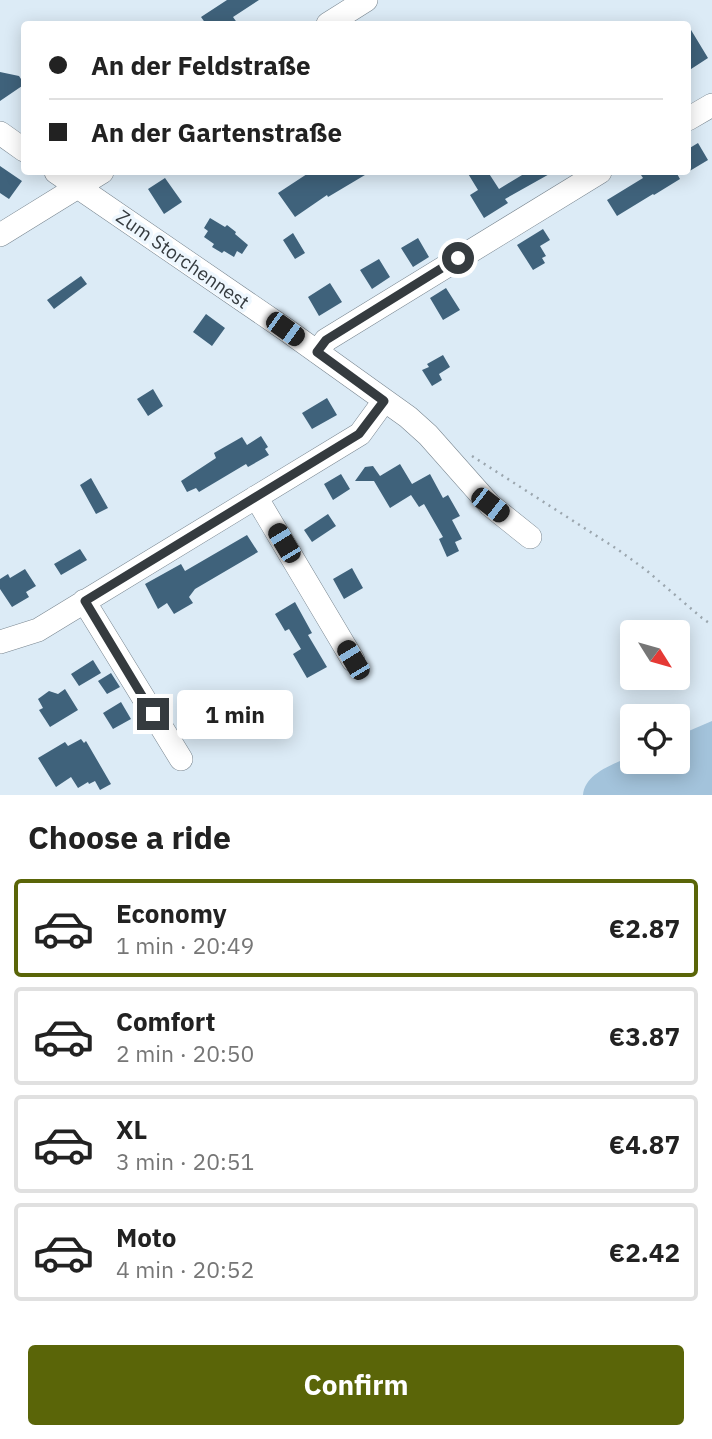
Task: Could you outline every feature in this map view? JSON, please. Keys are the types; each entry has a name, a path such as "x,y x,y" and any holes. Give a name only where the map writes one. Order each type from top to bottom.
{"street":[{"path":"333,21 366,0"},
{"path":"691,117 712,105"},
{"path":"0,133 21,148"},
{"name":"Zum Storchennest","path":"60,175 408,417 428,435 490,505 530,537"},
{"path":"0,235 97,175"},
{"path":"317,352 326,340 595,175"},
{"path":"0,642 38,630 359,434 384,401"},
{"path":"256,497 353,660"},
{"path":"85,601 181,759"}],"path":[{"path":"465,452 617,549 712,625"}],"shaded area":[{"path":"712,721 712,795 583,795 585,787 595,775 620,761 620,774 690,774 690,730"}],"building":[{"path":"227,0 259,0 233,17 236,21 204,21 201,17"},
{"path":"691,30 708,58 691,69"},
{"path":"0,72 19,76 21,87 0,101"},
{"path":"698,143 708,160 691,170 691,147"},
{"path":"0,166 22,181 9,199 0,193"},
{"path":"305,175 365,175 328,197 327,195 295,217 278,193"},
{"path":"469,175 490,175 499,189 522,175 548,175 505,199 508,203 484,218 470,195 478,190"},
{"path":"641,175 678,175 680,179 617,216 607,200 643,178"},
{"path":"165,178 182,202 164,214 148,189"},
{"path":"210,218 225,227 227,225 248,245 242,254 237,251 234,257 212,247 214,244 204,237 208,231 204,228"},
{"path":"543,229 550,240 540,246 546,256 542,258 545,263 533,270 517,245"},
{"path":"293,233 305,253 295,259 283,240"},
{"path":"418,238 429,257 413,267 401,248"},
{"path":"379,259 390,277 372,289 360,270"},
{"path":"81,276 87,284 54,309 47,300"},
{"path":"330,283 342,302 319,316 308,297"},
{"path":"446,288 460,310 443,320 430,298"},
{"path":"206,314 225,328 212,346 193,332"},
{"path":"443,355 450,367 439,374 442,380 432,386 422,370"},
{"path":"153,389 163,406 148,416 137,399"},
{"path":"327,398 337,415 312,429 302,413"},
{"path":"261,436 268,447 265,449 269,455 248,467 246,464 199,492 196,488 187,492 181,481 216,458 214,453 242,437 247,445"},
{"path":"400,464 412,484 430,474 443,498 448,495 460,516 452,520 462,539 455,542 459,551 447,557 439,539 443,537 424,504 419,507 411,495 390,508 374,481 355,481 365,467 373,466 380,476"},
{"path":"341,474 350,489 333,500 324,484"},
{"path":"91,478 108,508 96,514 80,485"},
{"path":"328,514 336,526 312,542 304,530"},
{"path":"247,535 258,552 195,589 189,597 193,603 174,614 167,603 158,609 145,584 181,564 185,571"},
{"path":"80,549 87,560 61,575 54,564"},
{"path":"352,568 363,588 344,599 333,579"},
{"path":"25,569 36,586 26,592 29,597 12,607 0,589 0,579 8,574 10,578"},
{"path":"295,602 312,633 308,635 327,667 307,678 293,654 301,649 289,629 285,631 275,614"},
{"path":"93,660 101,673 79,686 71,674"},
{"path":"111,673 120,687 107,694 98,681"},
{"path":"65,689 78,710 50,727 39,710 43,708 38,699 49,691 58,694"},
{"path":"242,692 250,706 236,714 229,702"},
{"path":"121,702 131,719 113,729 103,713"},
{"path":"81,739 84,743 86,741 111,784 100,790 95,781 78,788 71,777 56,787 38,758 65,742 68,746"}],"route":[{"path":"153,714 85,601 359,434 384,401 317,352 326,340 458,258"}]}
